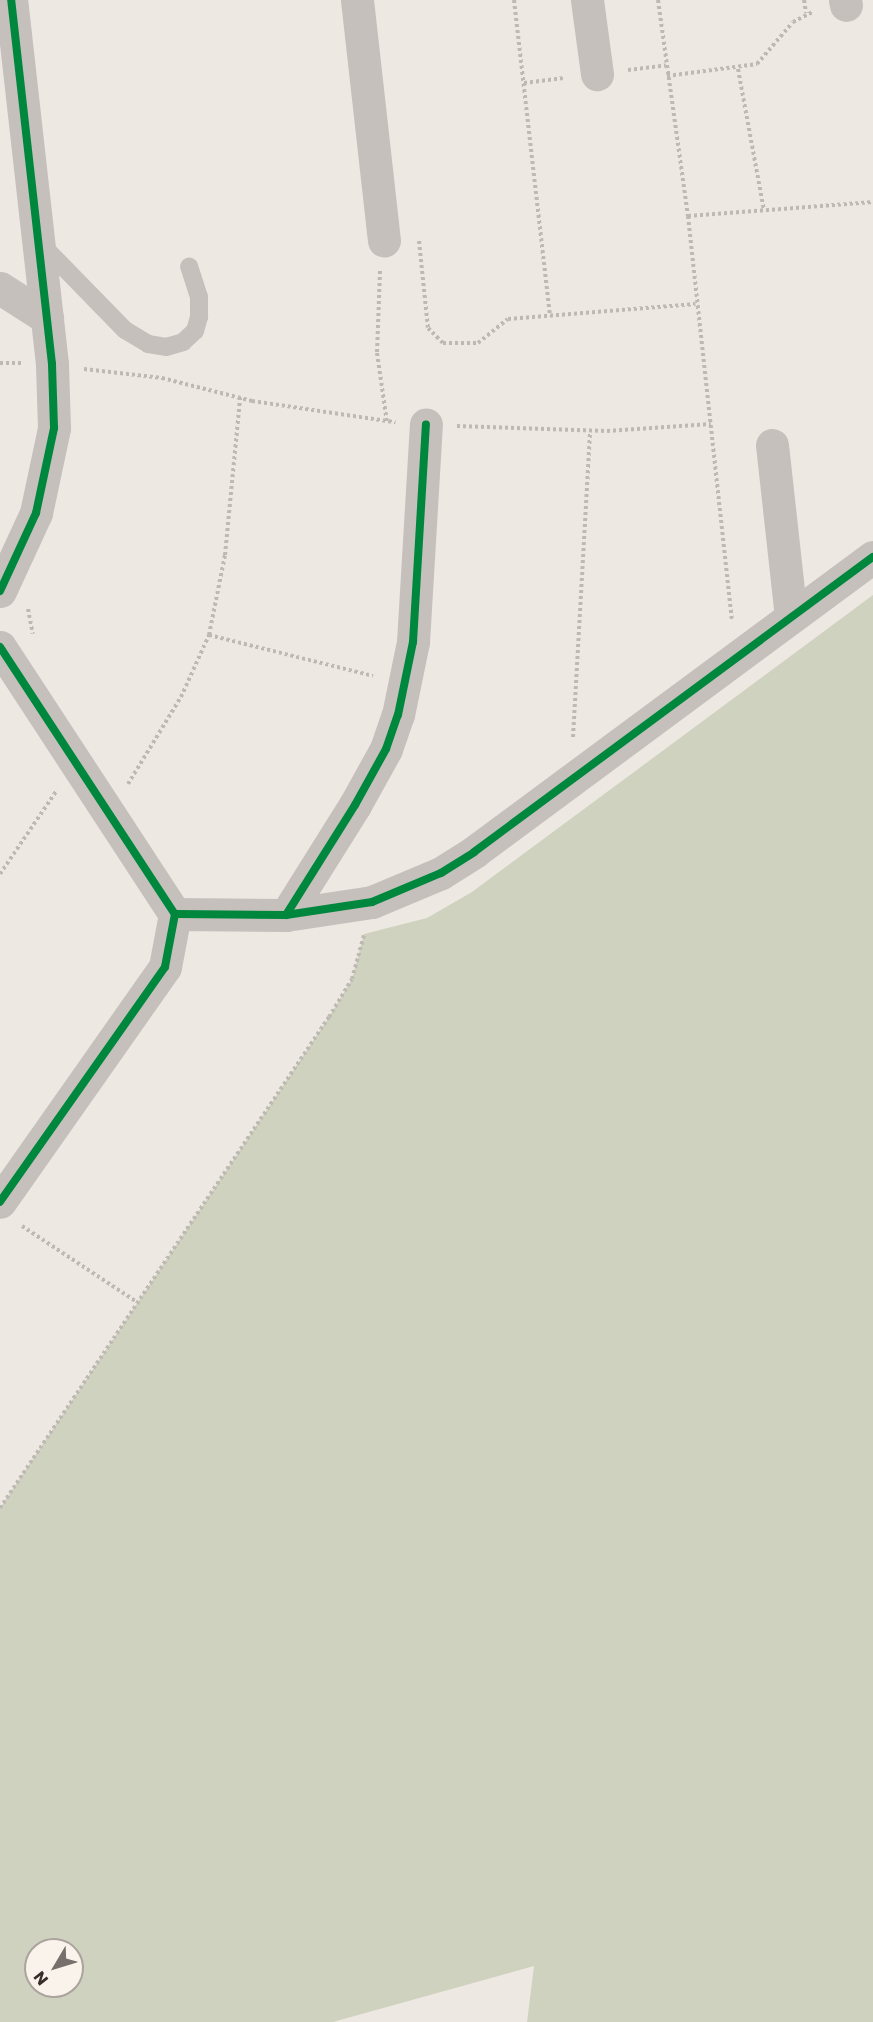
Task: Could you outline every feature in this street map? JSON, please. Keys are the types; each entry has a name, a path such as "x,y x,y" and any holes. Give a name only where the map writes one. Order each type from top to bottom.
{"street":[{"path":"11,0 39,242 54,428 48,470 14,595"},
{"path":"357,0 384,240"},
{"path":"587,0 597,74"},
{"path":"0,288 46,318"},
{"path":"286,915 386,749 406,684 414,631 426,424"},
{"path":"772,445 791,617"},
{"path":"175,914 286,915 372,902 409,889 474,852 873,556"},
{"path":"0,647 175,914 165,967 10,1213"}],"lane":[{"path":"39,242 125,330 148,344 166,347 189,337 199,317 199,297 189,267"}],"path":[{"path":"514,0 550,316"},
{"path":"658,0 688,216 695,304 711,424 733,634"},
{"path":"804,0 806,13"},
{"path":"668,76 738,69 758,64 793,22 806,13 845,2"},
{"path":"738,69 764,210"},
{"path":"688,216 873,202"},
{"path":"387,422 377,342 384,240 418,236 428,328 443,343 478,343 507,319 695,304"},
{"path":"75,367 162,378 240,398 387,422 590,430 711,424"},
{"path":"126,786 181,697 209,635 225,555 240,398"},
{"path":"573,742 590,430"},
{"path":"14,595 36,643"},
{"path":"209,635 406,684"},
{"path":"0,874 76,762"},
{"path":"0,1508 352,979 372,902"},
{"path":"10,1213 137,1302"}],"green space":[{"path":"873,595 873,2022 527,2022 534,1966 333,2022 0,2022 0,1508 329,1017 352,979 364,934 427,918 472,892"}],"cycle path":[{"path":"0,591 36,513 54,428 52,364 11,0"},
{"path":"286,915 355,805 386,749 398,715 413,642 426,424"},
{"path":"175,914 286,915 372,902 441,873 474,852 873,557"},
{"path":"0,647 175,914 165,967 0,1202"}]}
